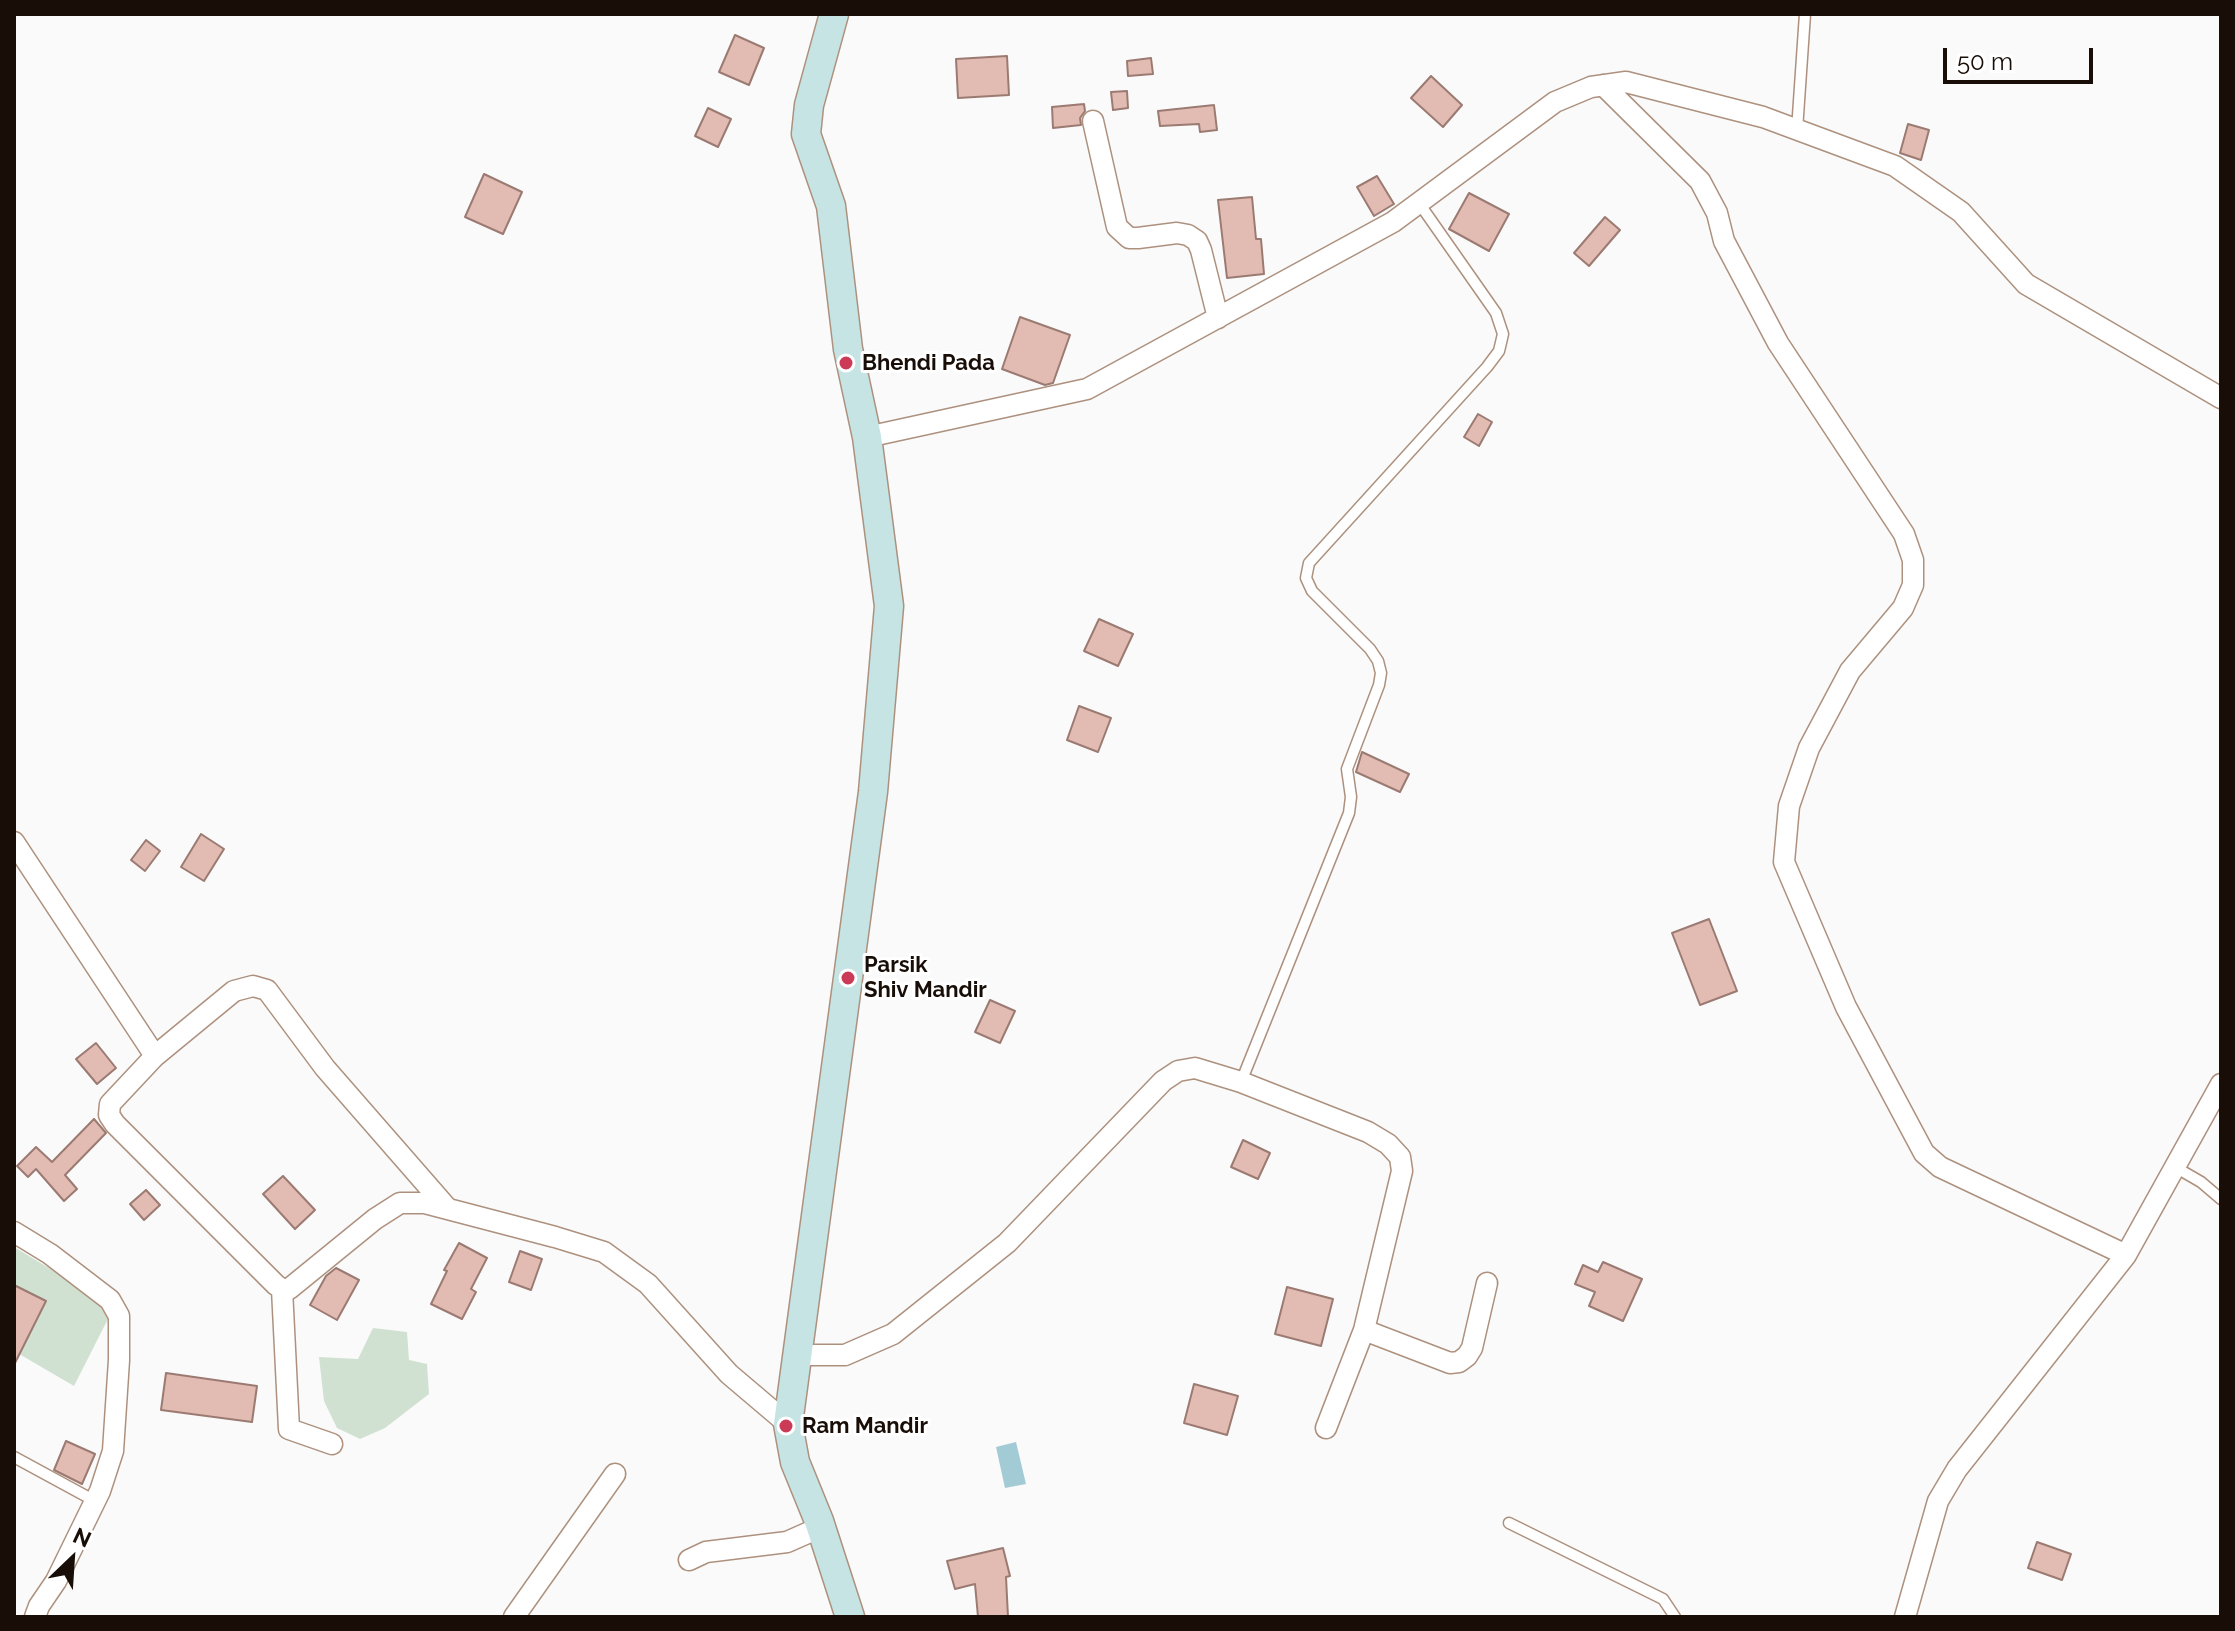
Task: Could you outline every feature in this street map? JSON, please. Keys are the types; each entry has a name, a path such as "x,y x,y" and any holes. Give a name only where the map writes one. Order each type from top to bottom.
{"street":[{"path":"834,14 812,93 806,134 831,206 848,349 867,437 889,606 873,792 788,1424 795,1462 821,1527 850,1617"},
{"path":"867,437 1087,389 1393,222 1555,102 1591,87 1626,82 1763,117 1895,166 1961,212 2026,284 2221,398"},
{"path":"1603,85 1700,181 1717,213 1724,241 1778,343 1904,534 1913,560 1913,585 1903,608 1850,671 1809,748 1789,806 1784,862 1846,1007 1924,1153 1940,1167 2126,1255"},
{"path":"1093,121 1117,227 1129,238 1177,233 1197,241 1218,318"},
{"path":"14,842 155,1056"},
{"path":"332,1444 289,1429 282,1289 115,1124 109,1115 110,1104 155,1056 234,991 253,986 267,990 325,1068 448,1209"},
{"path":"797,1355 845,1355 893,1334 1007,1243 1163,1081 1178,1071 1195,1068 1241,1082 1368,1132 1388,1144 1400,1157 1402,1171 1364,1330 1326,1428"},
{"path":"1905,1617 1938,1501 1957,1469 2126,1255 2221,1084"},
{"path":"282,1289 289,1289 375,1219 400,1203 425,1203 555,1237 604,1252 648,1284 729,1374 788,1424"},
{"path":"14,1232 50,1254 110,1300 119,1316 113,1451 95,1501 35,1617"},
{"path":"1364,1330 1450,1363 1459,1362 1472,1348 1487,1283"},
{"path":"514,1617 615,1474"},
{"path":"689,1560 706,1552 787,1542 821,1527"}],"lane":[{"path":"1797,130 1805,14"},
{"path":"1241,1082 1349,813 1351,797 1347,769 1381,673 1370,649 1312,591 1306,578 1309,563 1487,367 1499,351 1503,334 1496,313 1419,203"},
{"path":"2175,1167 2201,1182 2221,1199"},
{"path":"14,1457 95,1501"},
{"path":"1509,1523 1663,1599 1675,1617"}],"green space":[{"path":"14,1247 114,1307 74,1386 14,1351"},
{"path":"373,1328 407,1332 409,1360 427,1364 429,1394 385,1428 360,1439 337,1428 324,1401 319,1357 358,1359"}],"water":[{"path":"1016,1442 1026,1484 1005,1488 996,1447"}],"building":[{"path":"735,35 764,48 749,85 719,72"},
{"path":"1007,56 1009,95 958,98 956,59"},
{"path":"1151,58 1153,74 1128,76 1127,61"},
{"path":"1431,76 1462,105 1443,127 1411,98"},
{"path":"1127,91 1128,108 1113,110 1111,92"},
{"path":"1084,104 1081,125 1053,128 1052,107"},
{"path":"1214,105 1217,130 1200,132 1199,124 1160,126 1158,111"},
{"path":"708,108 731,119 718,147 695,136"},
{"path":"1908,124 1929,130 1921,160 1900,153"},
{"path":"484,174 522,192 503,234 465,217"},
{"path":"1377,176 1394,204 1374,216 1357,187"},
{"path":"1469,193 1509,214 1489,251 1449,229"},
{"path":"1252,197 1256,239 1261,239 1264,274 1227,278 1218,200"},
{"path":"1605,217 1620,230 1589,266 1574,253"},
{"path":"1020,317 1070,335 1053,383 1045,385 1002,369"},
{"path":"1478,414 1492,422 1479,446 1464,437"},
{"path":"1099,619 1133,634 1118,666 1084,651"},
{"path":"1079,706 1111,718 1098,752 1067,740"},
{"path":"1362,752 1409,774 1400,792 1356,772"},
{"path":"201,834 224,849 204,881 181,867"},
{"path":"146,840 160,851 145,871 131,860"},
{"path":"1709,919 1737,991 1700,1005 1672,933"},
{"path":"990,1000 1015,1011 1000,1043 975,1032"},
{"path":"96,1043 116,1068 97,1084 76,1059"},
{"path":"94,1119 106,1133 65,1175 77,1189 64,1201 36,1169 28,1177 17,1166 36,1147 52,1162"},
{"path":"1243,1140 1270,1153 1258,1179 1231,1167"},
{"path":"283,1176 315,1210 295,1229 263,1194"},
{"path":"146,1190 160,1205 144,1220 130,1204"},
{"path":"459,1243 487,1258 471,1289 476,1292 462,1319 431,1304"},
{"path":"520,1251 542,1259 531,1290 509,1282"},
{"path":"1603,1262 1642,1279 1623,1321 1589,1306 1595,1292 1575,1284 1583,1265 1598,1272"},
{"path":"336,1268 359,1280 337,1320 310,1305 326,1276"},
{"path":"14,1285 46,1301 14,1365"},
{"path":"1287,1287 1333,1299 1321,1346 1275,1334"},
{"path":"166,1373 257,1386 252,1422 161,1410"},
{"path":"1194,1384 1238,1396 1227,1435 1184,1423"},
{"path":"66,1441 95,1454 82,1484 54,1470"},
{"path":"2037,1542 2071,1554 2062,1580 2028,1568"},
{"path":"1003,1548 1010,1576 1006,1577 1008,1617 978,1617 975,1584 955,1589 947,1561"}],"place":[{"name":"Bhendi Pada","path":"846,363"},
{"name":"Parsik Shiv Mandir","path":"848,978"},
{"name":"Ram Mandir","path":"786,1426"}]}
